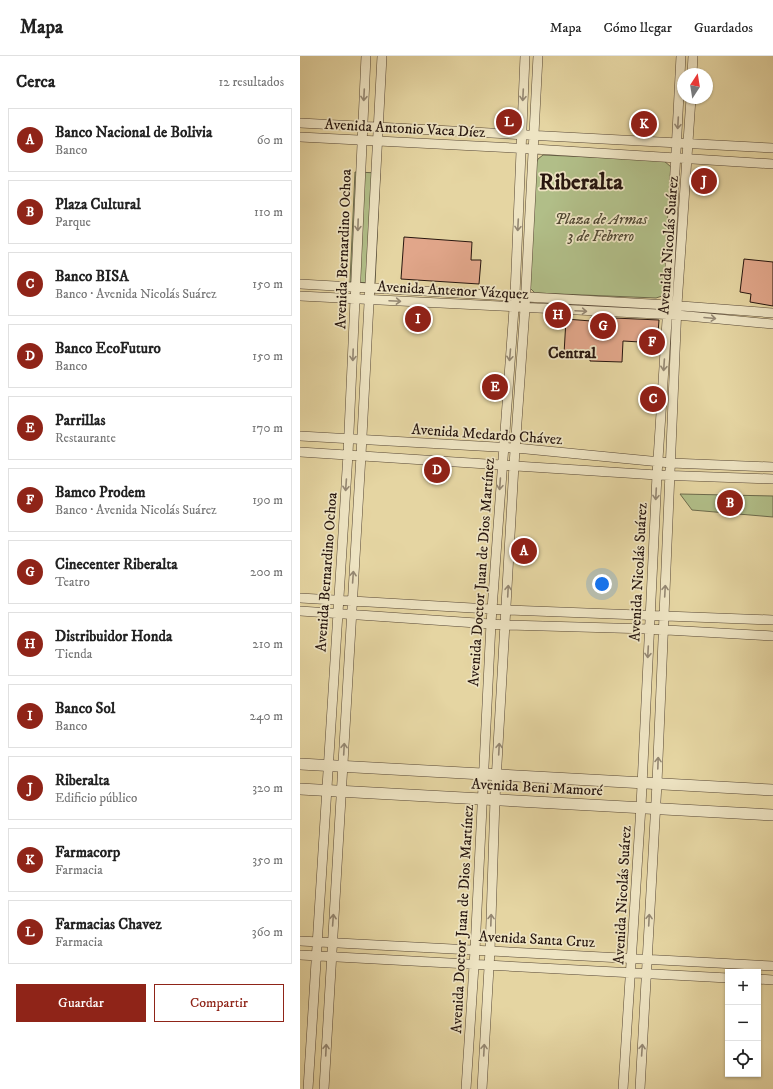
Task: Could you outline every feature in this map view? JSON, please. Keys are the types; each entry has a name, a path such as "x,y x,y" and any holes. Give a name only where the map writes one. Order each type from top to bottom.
{"street":[{"name":"Avenida Bernardino Ochoa","path":"308,1089 349,439 366,56"},
{"name":"Avenida Bernardino Ochoa","path":"324,1089 343,766 350,614 362,440 382,56"},
{"name":"Avenida Doctor Juan de Dios Martínez","path":"466,1089 475,950 491,623 515,295 525,56"},
{"name":"Avenida Doctor Juan de Dios Martínez","path":"482,1089 506,610 514,465 526,296 538,56"},
{"name":"Avenida Nicolás Suárez","path":"640,1089 657,783 671,475 677,315 673,305 676,158 681,56"},
{"path":"692,68 693,56"},
{"name":"Avenida Nicolás Suárez","path":"623,1089 641,806 657,462 667,315 673,305 691,104"},
{"name":"Avenida Antonio Vaca Díez","path":"300,123 363,125 773,148"},
{"name":"Avenida Antonio Vaca Díez","path":"300,137 534,148 773,164"},
{"name":"Avenida Antenor Vázquez","path":"300,284 515,295 773,313"},
{"name":"Avenida Antenor Vázquez","path":"300,296 514,308 677,315 773,324"},
{"name":"Avenida Medardo Chávez","path":"300,436 516,448 671,464 773,467"},
{"name":"Avenida Medardo Chávez","path":"300,452 657,475 773,479"},
{"path":"300,598 506,610 664,614 773,620"},
{"path":"300,611 506,625 649,629 663,631 773,636"},
{"name":"Avenida Beni Mamoré","path":"300,764 498,777 642,782 773,790"},
{"name":"Avenida Beni Mamoré","path":"300,789 641,806 773,815"},
{"name":"Avenida Santa Cruz","path":"300,941 632,957 773,966"},
{"name":"Avenida Santa Cruz","path":"300,955 474,963 631,974 725,978"},
{"path":"761,980 773,980"}],"green space":[{"name":"Plaza de Armas 3 de Febrero","path":"543,155 663,160 671,167 665,290 662,296 656,298 535,293 530,288 536,163"},
{"path":"355,172 380,173 375,283 350,282"},
{"path":"680,494 773,496 773,517 692,510"}],"building":[{"path":"404,237 472,242 471,260 481,260 479,284 401,279"},
{"path":"744,259 773,262 773,306 750,302 751,294 740,292"},
{"path":"591,317 659,320 657,346 640,344 640,342 623,341 622,362 590,361 590,356 564,354 566,319 591,321"}],"place":[{"name":"Farmacias Chavez","path":"509,122"},
{"name":"Farmacorp","path":"644,124"},
{"name":"Riberalta","path":"704,181"},
{"name":"Distribuidor Honda","path":"558,315"},
{"name":"Banco Sol","path":"418,319"},
{"name":"Cinecenter Riberalta","path":"603,326"},
{"name":"Bamco Prodem","path":"652,342"},
{"name":"Parrillas","path":"495,387"},
{"name":"Banco BISA","path":"653,399"},
{"name":"Banco EcoFuturo","path":"437,470"},
{"name":"Plaza Cultural","path":"730,503"},
{"name":"Banco Nacional de Bolivia","path":"524,551"}],"district":[{"name":"Riberalta","path":"581,181"},
{"name":"Central","path":"572,352"}]}
